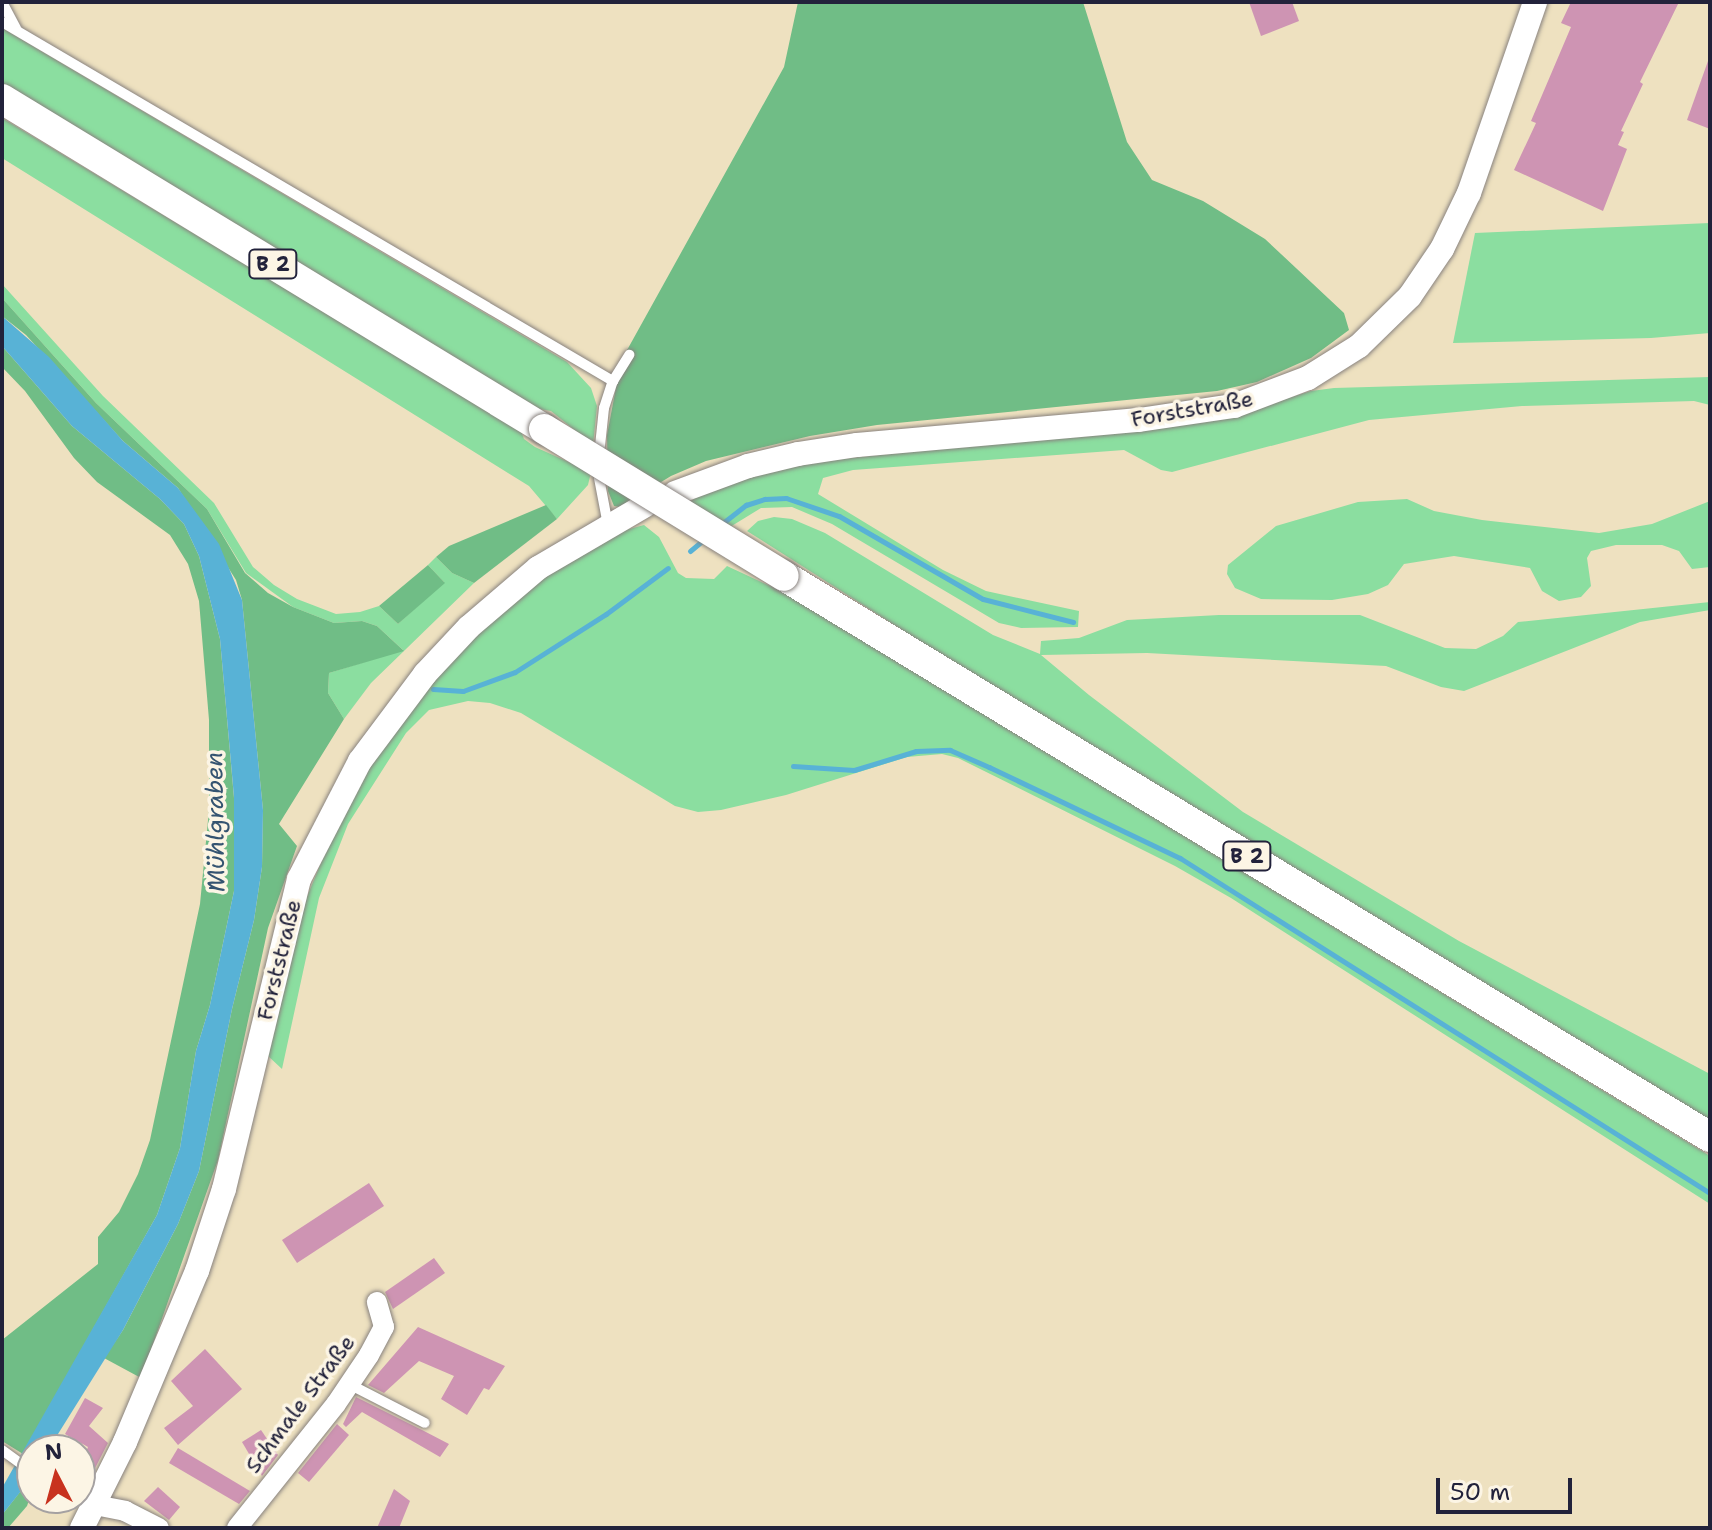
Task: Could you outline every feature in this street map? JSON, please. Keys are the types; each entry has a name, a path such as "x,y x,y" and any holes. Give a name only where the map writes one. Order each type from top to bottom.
{"main road":[{"name":"B 2","path":"2,99 1710,1137"}],"street":[{"name":"Forststraße","path":"675,493 748,466 798,454 1202,411 1234,406 1308,378 1359,346 1410,296 1442,249 1469,193 1535,2"},
{"name":"Forststraße","path":"96,1484 197,1271 224,1189 299,879 360,761 396,709 469,627 538,568 644,506"},
{"name":"Schmale Straße","path":"237,1528 349,1384 384,1327 377,1302"},
{"path":"96,1503 125,1511 159,1528"}],"lane":[{"path":"2,2 9,20 20,33"},
{"path":"2,22 613,381"},
{"path":"600,446 604,408 613,381 629,355"},
{"path":"599,478 608,525"},
{"path":"349,1384 425,1423"}],"green space":[{"path":"798,2 1083,2 1127,142 1152,180 1203,201 1265,239 1344,313 1349,330 1311,358 1257,382 1217,391 877,425 810,436 706,461 671,476 620,507 614,506 608,491 607,435 621,361 784,67"},
{"path":"2,28 567,362 591,388 597,406 593,445 551,411 539,409 2,83"},
{"path":"2,118 521,431 524,439 535,447 591,472 588,485 557,519 529,486 2,158"},
{"path":"1710,223 1710,333 1651,338 1453,343 1475,233"},
{"path":"2,284 103,396 214,503 253,567 274,585 297,599 336,614 360,612 379,606 398,624 444,582 428,565 436,557 452,573 474,583 371,683 344,719 328,693 329,673 403,650 377,626 362,621 334,623 293,607 246,573 207,509 96,403 2,298"},
{"path":"2,298 96,403 207,509 245,573 268,593 293,607 334,623 362,621 377,626 404,651 329,673 328,693 344,719 279,824 297,846 268,928 218,1160 141,1378 104,1358 123,1330 178,1224 199,1171 232,1009 254,920 262,867 263,810 242,600 236,580 178,488 123,441 26,335 2,316"},
{"path":"2,346 72,426 160,499 184,524 199,556 220,639 234,798 234,891 210,1005 196,1051 180,1148 157,1215 34,1434 16,1434 16,1450 2,1441 2,1340 98,1264 98,1237 119,1212 138,1174 150,1140 200,904 209,810 209,720 199,601 188,564 170,535 97,482 74,458 25,391 2,367"},
{"path":"1710,377 1710,405 1694,401 1522,406 1369,420 1172,472 1161,470 1124,450 853,470 823,478 818,494 943,570 986,591 1079,611 1078,627 1021,628 999,623 832,524 792,507 761,508 730,527 690,502 700,494 769,472 824,461 1225,418 1311,391 1334,388"},
{"path":"1407,499 1434,511 1482,520 1599,533 1652,524 1710,501 1710,567 1692,569 1679,551 1662,545 1616,545 1591,551 1587,558 1591,586 1581,597 1559,601 1542,591 1530,568 1454,556 1404,564 1388,585 1368,594 1332,600 1261,599 1235,588 1227,574 1228,565 1276,526 1358,502"},
{"path":"546,505 557,519 474,583 452,573 436,557 449,546"},
{"path":"774,517 792,519 825,533 993,635 1040,654 1041,641 1079,638 1127,620 1219,615 1360,615 1445,648 1476,649 1503,636 1518,622 1710,602 1710,610 1640,622 1464,691 1441,687 1386,666 1147,653 1041,655 1243,812 1459,941 1710,1074 1710,1123 954,663 747,531 758,521"},
{"path":"644,525 659,537 678,573 686,578 714,579 727,566 783,592 1710,1156 1710,1204 1231,898 1175,866 958,758 942,754 907,757 786,795 698,812 675,806 521,713 490,703 468,701 429,710 406,733 348,824 319,898 282,1069 267,1055 297,921 342,812 392,728 479,631 544,577 615,533"},
{"path":"428,565 445,583 398,624 379,606"},
{"path":"16,1497 16,1514 20,1514 8,1528 2,1528 2,1515"}],"water":[{"path":"2,316 49,357 123,441 178,488 219,544 242,600 263,810 262,867 254,920 232,1009 199,1171 178,1224 123,1330 58,1434 33,1434 157,1215 180,1148 196,1051 210,1005 234,891 234,797 220,639 199,556 184,524 160,499 72,426 2,346"},
{"path":"16,1463 16,1497 2,1515 2,1488"}],"building":[{"path":"1249,2 1292,2 1299,21 1261,36"},
{"path":"1571,2 1679,2 1640,82 1643,84 1621,131 1624,132 1618,145 1627,149 1603,211 1514,170 1536,123 1531,121 1571,27 1561,23"},
{"path":"1710,61 1710,129 1687,120"},
{"path":"369,1183 384,1206 297,1263 282,1240"},
{"path":"434,1258 445,1273 393,1309 385,1292"},
{"path":"418,1327 505,1366 489,1390 484,1388 467,1415 441,1399 454,1376 419,1361 384,1393 368,1385"},
{"path":"205,1349 242,1389 178,1445 164,1428 193,1406 171,1381"},
{"path":"356,1397 449,1444 440,1457 362,1412 346,1427 343,1424"},
{"path":"85,1398 103,1408 89,1426 108,1443 96,1466 96,1434 65,1434"},
{"path":"337,1424 349,1435 309,1482 298,1473"},
{"path":"261,1430 278,1455 262,1476 242,1442"},
{"path":"178,1448 250,1491 239,1504 169,1463"},
{"path":"158,1487 180,1507 169,1520 144,1501"},
{"path":"394,1489 410,1501 399,1528 377,1528"}],"waterway":[{"path":"724,522 746,505 765,499 786,498 839,516 983,599 1073,622"},
{"path":"690,551 702,541"},
{"path":"433,689 463,691 515,672 606,614 668,568"},
{"path":"793,766 854,770 916,751 950,750 989,767 1180,858 1710,1193"}],"water label":[{"name":"Mühlgraben","path":"216,822"}]}
